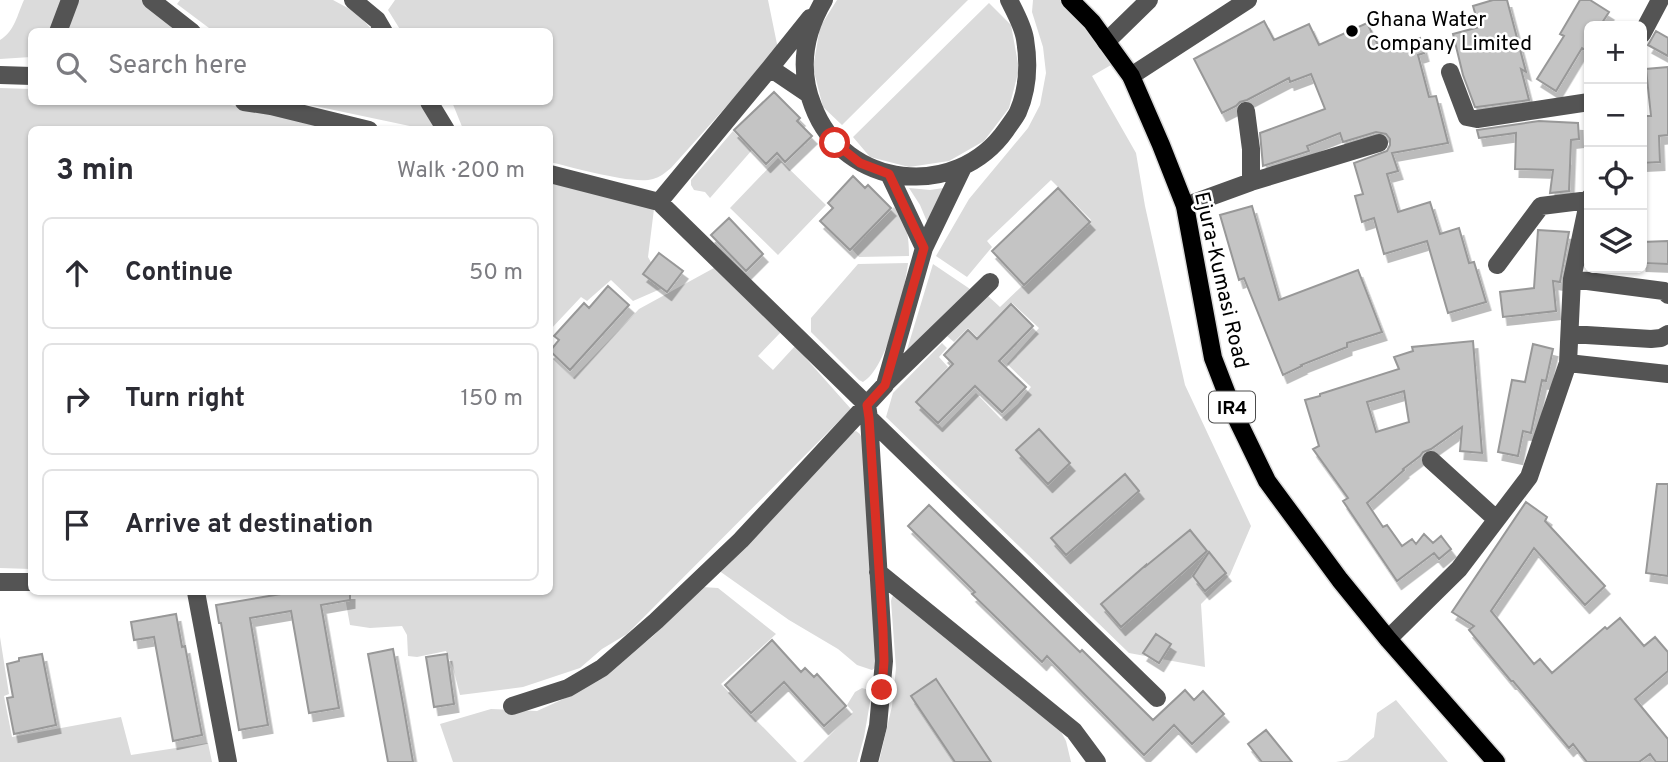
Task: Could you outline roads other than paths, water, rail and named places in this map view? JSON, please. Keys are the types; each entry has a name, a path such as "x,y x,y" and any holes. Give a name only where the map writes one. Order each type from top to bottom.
{"main road":[{"name":"Ejura-Kumasi Road","path":"1070,0 1092,22 1131,76 1185,205 1213,358 1235,415 1267,481 1340,580 1388,639 1496,762"}],"lane":[{"path":"60,28 70,0"},
{"path":"353,0 377,20 382,28"},
{"path":"823,1 809,30 804,61 807,93 818,120 835,143 860,163 889,174 927,177 963,167 995,145 1018,113 1028,75 1025,36 1010,0"},
{"path":"1106,41 1149,0"},
{"path":"1131,76 1248,0"},
{"path":"1647,25 1660,0"},
{"path":"659,202 823,1"},
{"path":"159,3 187,28"},
{"path":"770,68 807,93"},
{"path":"1450,72 1467,117 1477,119 1584,103"},
{"path":"0,75 28,76"},
{"path":"273,105 354,126"},
{"path":"431,105 444,126"},
{"path":"1246,111 1251,149 1251,182"},
{"path":"1185,205 1379,143"},
{"path":"885,385 924,248 963,167"},
{"path":"889,174 924,248"},
{"path":"553,175 659,202 1157,698"},
{"path":"1497,265 1541,206 1584,200"},
{"path":"1388,639 1459,569 1529,477 1568,363 1573,279 1587,210"},
{"path":"1573,279 1664,291 1668,295"},
{"path":"512,706 568,688 602,668 656,621 741,540 868,411 885,385 990,282"},
{"path":"1570,334 1651,339 1668,334"},
{"path":"1568,363 1668,374"},
{"path":"868,411 884,661 878,726 869,762"},
{"path":"1431,460 1496,519"},
{"path":"878,572 1074,731 1097,762"},
{"path":"0,582 28,582"},
{"path":"197,595 228,762"},
{"path":"1074,731 1079,762"}],"place":[{"name":"Ghana Water Company Limited","path":"1352,31"}]}
